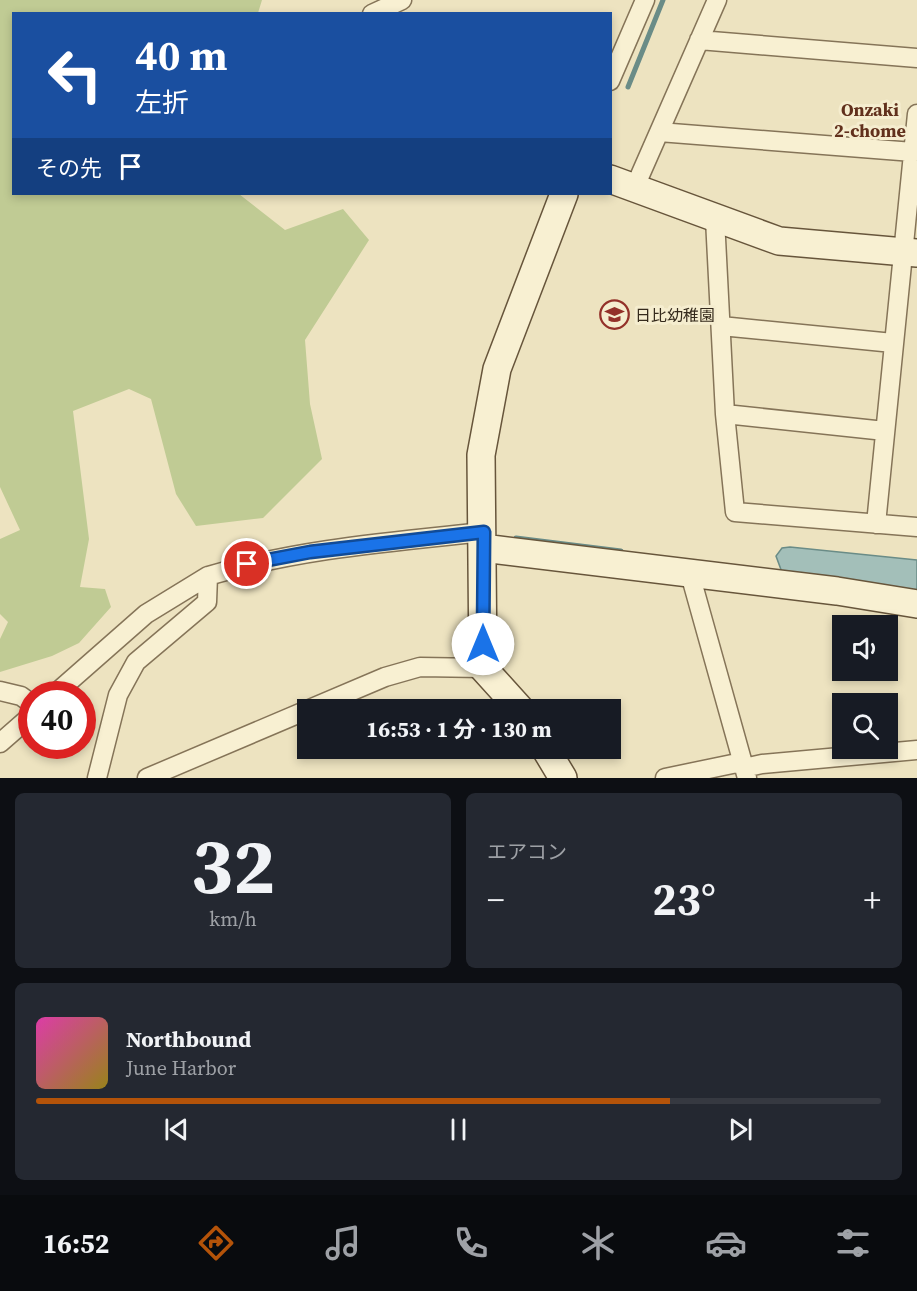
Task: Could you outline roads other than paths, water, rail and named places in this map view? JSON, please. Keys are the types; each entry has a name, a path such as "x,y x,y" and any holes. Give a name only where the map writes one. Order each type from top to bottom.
{"street":[{"path":"376,12 402,0"},
{"path":"612,76 645,0"},
{"path":"717,0 659,132 622,184 779,241 909,253"},
{"path":"699,40 917,58"},
{"path":"876,524 893,343 909,253 913,152 917,114"},
{"path":"659,132 913,152"},
{"path":"511,699 483,668 481,455 497,369 564,195"},
{"path":"715,219 725,414 735,512 917,527"},
{"path":"721,326 893,343"},
{"path":"725,414 885,431"},
{"path":"70,681 146,614 208,576 247,564 310,552 483,540 690,574 917,604"},
{"path":"690,574 745,770"},
{"path":"97,778 118,695 136,662 207,602 208,576"},
{"path":"147,778 385,677 420,667 483,668"},
{"path":"0,692 18,695"},
{"path":"0,743 18,727"},
{"path":"665,778 745,770 762,764 917,750"},
{"path":"552,759 563,778"}],"water":[{"path":"782,548 917,560 917,592 783,575 776,556"}],"waterway":[{"path":"628,87 663,0"},
{"path":"516,538 621,551"}],"place":[{"name":"日比幼稚園","path":"614,315"}],"district":[{"name":"Onzaki 2-chome","path":"870,120"}]}
